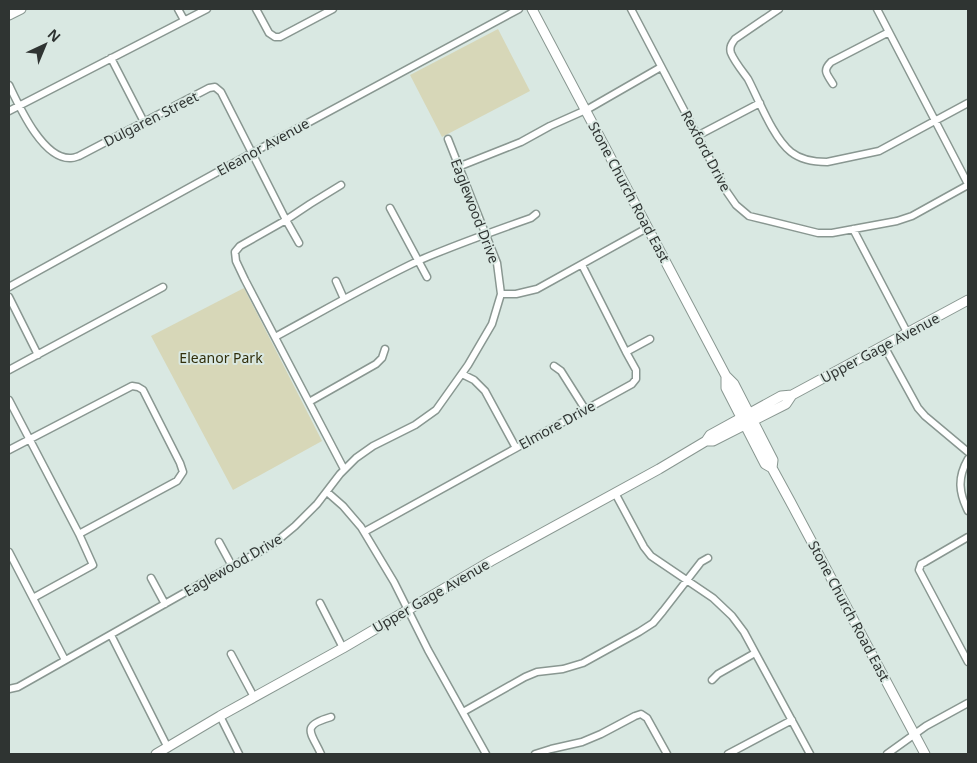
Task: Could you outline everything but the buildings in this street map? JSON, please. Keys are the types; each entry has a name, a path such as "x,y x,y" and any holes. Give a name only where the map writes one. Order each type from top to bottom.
{"main road":[{"path":"9,15 21,9"},
{"name":"Stone Church Road East","path":"532,9 726,376 734,384 765,464 772,468 925,754"},
{"name":"Upper Gage Avenue","path":"156,754 343,648 491,561 615,493 706,440 713,442 781,396 792,395 968,300"}],"street":[{"path":"178,9 184,20"},
{"path":"9,111 207,9"},
{"path":"256,9 269,32 275,37 280,37 333,9"},
{"name":"Eleanor Avenue","path":"9,287 519,9"},
{"name":"Rexford Drive","path":"631,9 727,192 749,216 818,233 832,233 912,216 968,184"},
{"path":"779,9 735,39 731,45 731,52 782,144 792,153 802,158 828,162 879,152 968,103"},
{"path":"877,9 968,184"},
{"path":"833,84 826,72 826,67 831,62 889,32"},
{"path":"111,58 144,122"},
{"path":"458,167 521,142 585,110 661,67"},
{"name":"Dulgaren Street","path":"9,85 19,106 36,134 46,146 58,155 70,158 79,156 209,88 215,87 221,92 299,242"},
{"path":"697,136 760,103"},
{"name":"Eaglewood Drive","path":"9,688 18,687 232,566 257,554 277,541 317,504 344,469 356,458 436,410 462,374 492,324 501,294 497,264 448,140"},
{"path":"340,185 286,220 240,246 235,252 236,261 344,469"},
{"path":"390,208 427,277"},
{"path":"275,337 418,261 531,218 536,214"},
{"path":"501,294 516,294 537,289 647,228"},
{"path":"853,229 908,334"},
{"name":"Elmore Drive","path":"364,532 632,384 636,379 636,370 582,265"},
{"path":"336,281 344,299"},
{"path":"9,370 163,287"},
{"path":"9,298 38,355"},
{"path":"626,352 650,339"},
{"path":"884,346 918,408 968,452"},
{"path":"309,402 376,364 382,358 385,349"},
{"path":"554,366 561,371 585,409"},
{"path":"462,374 474,380 485,391 516,448"},
{"path":"9,450 132,386 138,386 143,390 180,462 183,472 177,481 79,534"},
{"path":"9,400 79,534 92,565 33,598"},
{"path":"968,459 961,475 960,489 968,511"},
{"path":"327,492 348,511 361,527 394,582 407,610 486,754"},
{"path":"615,493 647,552 660,563 713,598 732,616 744,632 810,754"},
{"path":"968,537 921,564 919,570 968,662"},
{"path":"219,542 232,566"},
{"path":"9,552 65,660"},
{"path":"463,712 525,677 537,672 572,667 647,627 657,618 701,562 708,558"},
{"path":"151,578 165,604"},
{"path":"320,603 343,648"},
{"path":"111,635 168,748"},
{"path":"712,680 718,674 755,653"},
{"path":"231,654 254,697"},
{"path":"887,754 926,726 968,703"},
{"path":"535,754 582,742 642,714 647,718 667,754"},
{"path":"220,716 239,754"},
{"path":"320,754 310,735 310,729 317,722 331,717"},
{"path":"728,754 792,720"}],"green space":[{"path":"498,29 530,91 442,137 410,75"},
{"name":"Eleanor Park","path":"244,288 322,441 233,490 151,336"}]}
